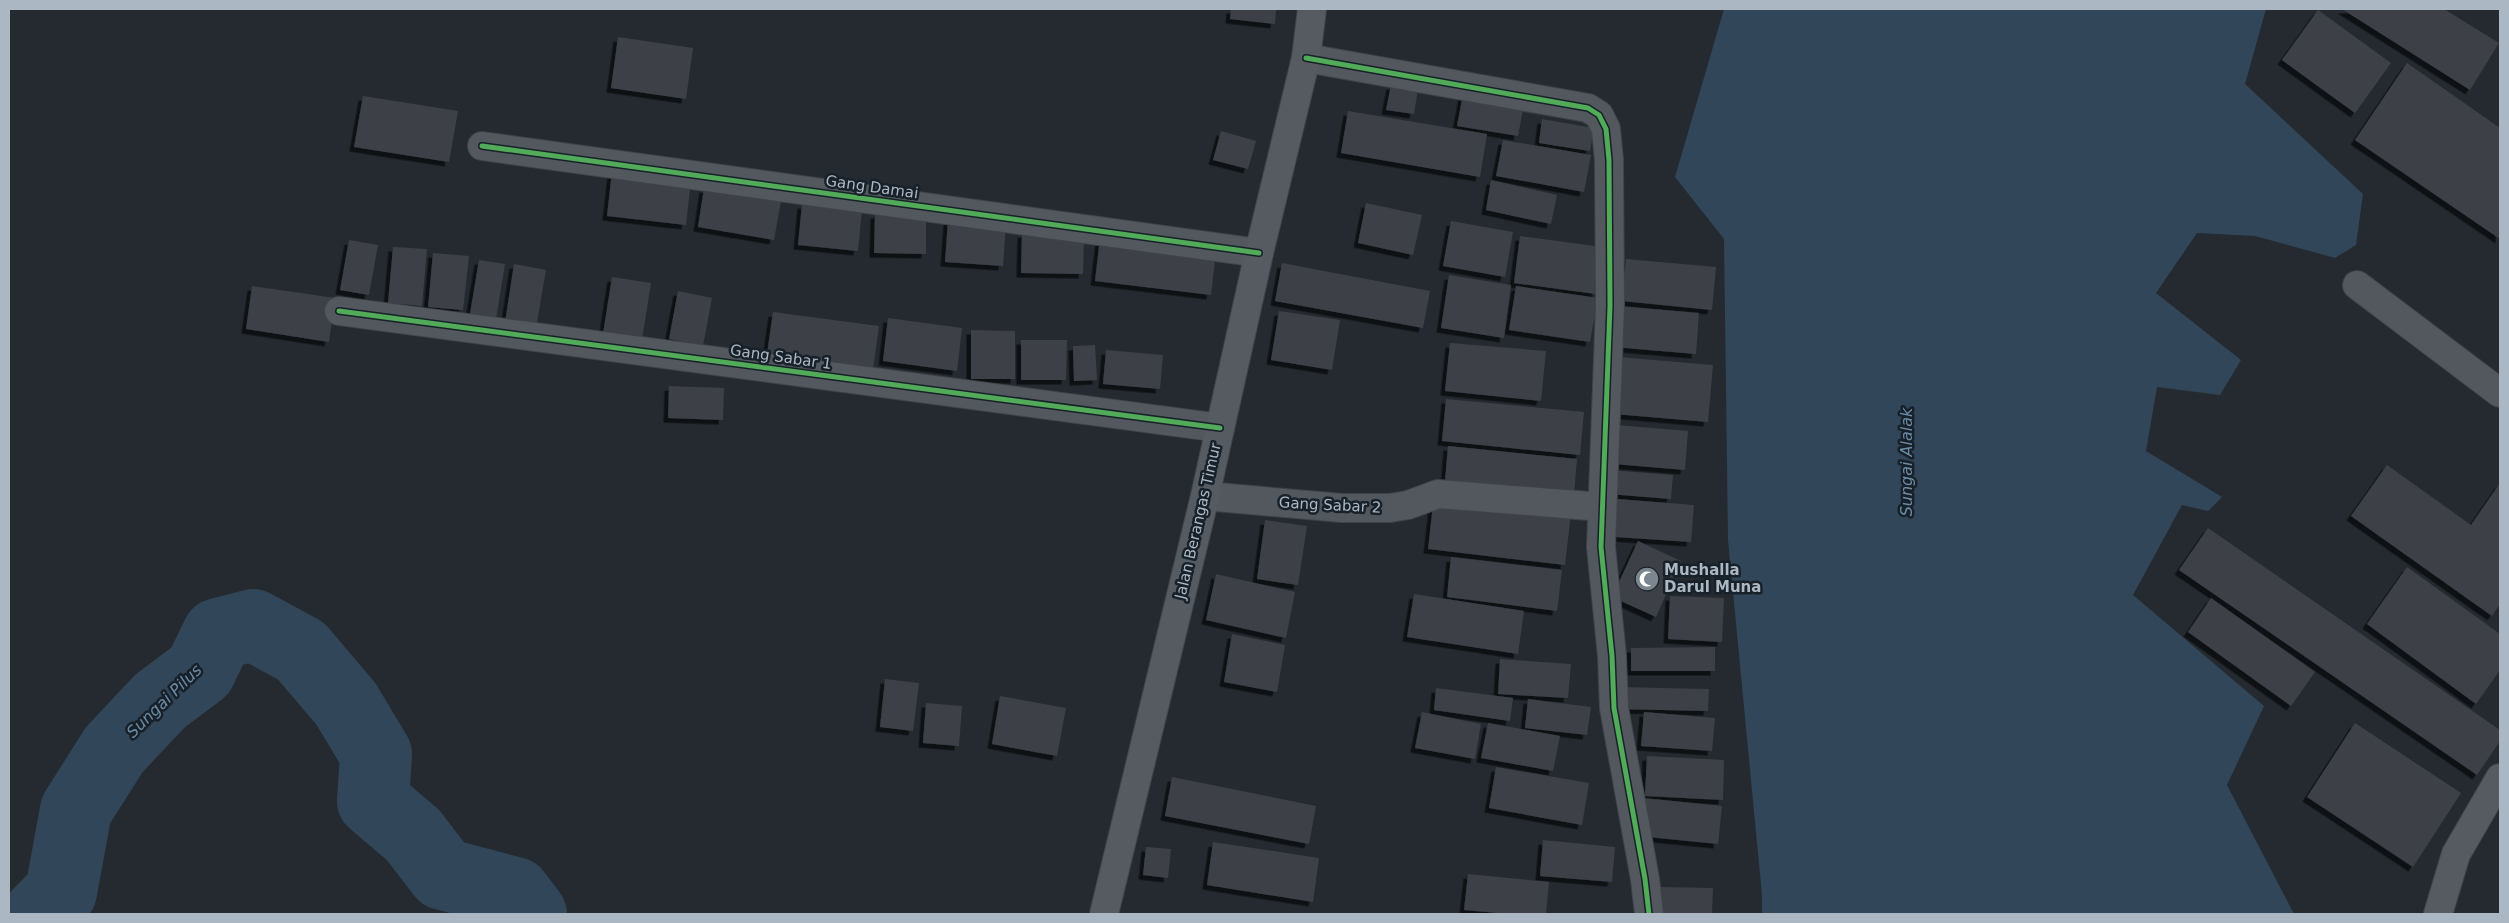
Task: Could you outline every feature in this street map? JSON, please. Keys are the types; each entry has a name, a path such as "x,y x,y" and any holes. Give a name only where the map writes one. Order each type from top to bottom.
{"main road":[{"name":"Jalan Berangas Timur","path":"1104,914 1205,496 1259,253 1306,58 1312,9"},
{"path":"2438,914 2456,854 2500,778"}],"street":[{"path":"1306,58 1588,108 1599,115 1606,128 1609,179 1610,306 1601,547 1612,656 1614,708 1645,879 1649,914"},
{"name":"Gang Damai","path":"482,146 1259,253"},
{"path":"2358,285 2500,393"},
{"name":"Gang Sabar 1","path":"339,310 1220,428"},
{"name":"Gang Sabar 2","path":"1205,496 1342,508 1390,508 1408,505 1438,494 1602,507"}],"water":[{"name":"Sungai Alalak","path":"1724,9 2266,9 2245,84 2363,194 2356,245 2335,258 2255,236 2197,233 2156,293 2241,360 2220,395 2157,387 2146,451 2222,497 2208,511 2182,505 2133,595 2264,706 2227,785 2294,914 1762,914 1762,895 1728,540 1724,239 1675,177"}],"building":[{"path":"1231,9 1276,9 1275,24 1230,19"},
{"path":"2342,9 2444,9 2499,43 2470,90"},
{"path":"2318,10 2391,63 2355,113 2282,60"},
{"path":"618,37 693,48 686,99 611,88"},
{"path":"2407,63 2500,128 2500,239 2355,140"},
{"path":"1391,85 1418,89 1414,114 1386,110"},
{"path":"1463,94 1524,104 1518,136 1457,126"},
{"path":"363,96 458,111 449,162 354,147"},
{"path":"1348,111 1487,134 1480,177 1341,153"},
{"path":"1542,119 1594,128 1590,151 1539,143"},
{"path":"1221,131 1256,141 1248,169 1213,160"},
{"path":"1503,140 1591,155 1584,192 1496,176"},
{"path":"612,171 691,180 686,225 607,216"},
{"path":"1491,180 1557,195 1551,224 1486,210"},
{"path":"704,188 781,201 774,240 698,227"},
{"path":"1366,203 1422,215 1413,255 1358,243"},
{"path":"802,204 862,210 858,251 798,245"},
{"path":"875,214 926,214 926,254 874,253"},
{"path":"948,220 1006,224 1003,266 945,262"},
{"path":"1451,221 1513,232 1505,277 1443,266"},
{"path":"1022,233 1084,236 1083,274 1021,273"},
{"path":"1520,236 1602,247 1596,294 1514,283"},
{"path":"1100,238 1216,252 1211,295 1095,281"},
{"path":"349,240 378,245 369,295 340,290"},
{"path":"393,247 427,249 422,306 388,303"},
{"path":"433,253 469,256 463,310 428,307"},
{"path":"1626,259 1716,267 1712,310 1622,301"},
{"path":"479,260 505,264 496,319 470,314"},
{"path":"1282,263 1430,291 1423,328 1275,301"},
{"path":"514,264 546,270 535,334 504,329"},
{"path":"1449,275 1511,285 1504,338 1441,328"},
{"path":"612,277 651,283 641,346 602,340"},
{"path":"252,286 335,298 329,342 246,329"},
{"path":"1516,286 1598,298 1590,342 1509,330"},
{"path":"678,291 712,298 703,346 669,339"},
{"path":"1617,306 1699,313 1696,354 1613,347"},
{"path":"1279,311 1340,320 1332,370 1271,360"},
{"path":"773,312 879,326 873,369 767,354"},
{"path":"888,318 962,328 957,371 883,361"},
{"path":"971,330 1015,331 1015,379 971,379"},
{"path":"1021,340 1067,340 1066,380 1021,380"},
{"path":"1450,343 1546,351 1541,401 1445,391"},
{"path":"1095,345 1097,380 1074,381 1073,346"},
{"path":"1106,350 1163,355 1160,389 1103,384"},
{"path":"1619,357 1713,365 1708,422 1614,414"},
{"path":"669,386 724,388 723,420 668,418"},
{"path":"1446,399 1584,412 1580,455 1442,441"},
{"path":"1617,425 1688,431 1685,470 1614,464"},
{"path":"1448,446 1577,459 1573,506 1444,493"},
{"path":"2387,465 2471,525 2500,483 2500,604 2492,616 2351,516"},
{"path":"1610,470 1673,475 1671,499 1608,494"},
{"path":"1434,496 1571,513 1565,565 1428,549"},
{"path":"1617,499 1694,505 1691,542 1615,537"},
{"path":"1265,520 1307,526 1298,585 1257,579"},
{"path":"2208,528 2500,730 2500,741 2477,775 2179,570"},
{"name":"Mushalla Darul Muna","path":"1638,541 1681,561 1656,617 1612,597"},
{"path":"1451,557 1562,570 1557,611 1447,597"},
{"path":"2407,567 2500,634 2500,670 2476,704 2367,624"},
{"path":"1216,574 1295,592 1286,638 1206,620"},
{"path":"1414,594 1524,611 1518,654 1407,637"},
{"path":"1670,596 1724,598 1722,642 1668,639"},
{"path":"2211,598 2315,672 2291,706 2188,632"},
{"path":"1232,634 1285,645 1277,692 1224,682"},
{"path":"1715,647 1715,671 1631,671 1631,648"},
{"path":"1500,659 1571,664 1568,698 1498,694"},
{"path":"885,679 919,683 913,731 880,727"},
{"path":"1616,687 1709,689 1708,711 1616,709"},
{"path":"1436,688 1513,698 1510,721 1434,710"},
{"path":"1000,696 1066,708 1057,756 992,744"},
{"path":"1528,699 1591,707 1587,735 1525,728"},
{"path":"926,703 962,706 959,746 923,743"},
{"path":"1422,712 1481,724 1475,759 1415,748"},
{"path":"1644,712 1715,718 1712,751 1641,746"},
{"path":"1488,723 1560,736 1553,771 1481,758"},
{"path":"2355,723 2461,793 2413,867 2307,797"},
{"path":"1647,756 1724,760 1723,800 1645,796"},
{"path":"1496,767 1589,783 1582,825 1489,808"},
{"path":"1172,777 1316,806 1309,844 1165,816"},
{"path":"1643,798 1722,806 1718,844 1638,836"},
{"path":"1543,840 1615,847 1612,882 1540,876"},
{"path":"1213,842 1319,858 1313,902 1207,885"},
{"path":"1146,847 1171,849 1168,878 1143,875"},
{"path":"1468,874 1549,882 1546,914 1509,914 1464,910"},
{"path":"1659,887 1713,888 1712,914 1658,914"}],"waterway":[{"name":"Sungai Pilus","path":"39,914 61,892 76,810 114,750 160,701 200,671 218,634 253,625 301,651 346,704 376,754 373,801 413,835 443,874 515,893 531,914"}],"cycle path":[{"path":"1306,58 1588,108 1599,115 1606,129 1609,160 1610,306 1601,547 1612,656 1614,708 1645,879 1649,914"},
{"path":"482,146 1259,253"},
{"path":"339,311 1220,428"}],"place":[{"name":"Mushalla Darul Muna","path":"1647,579"}]}
